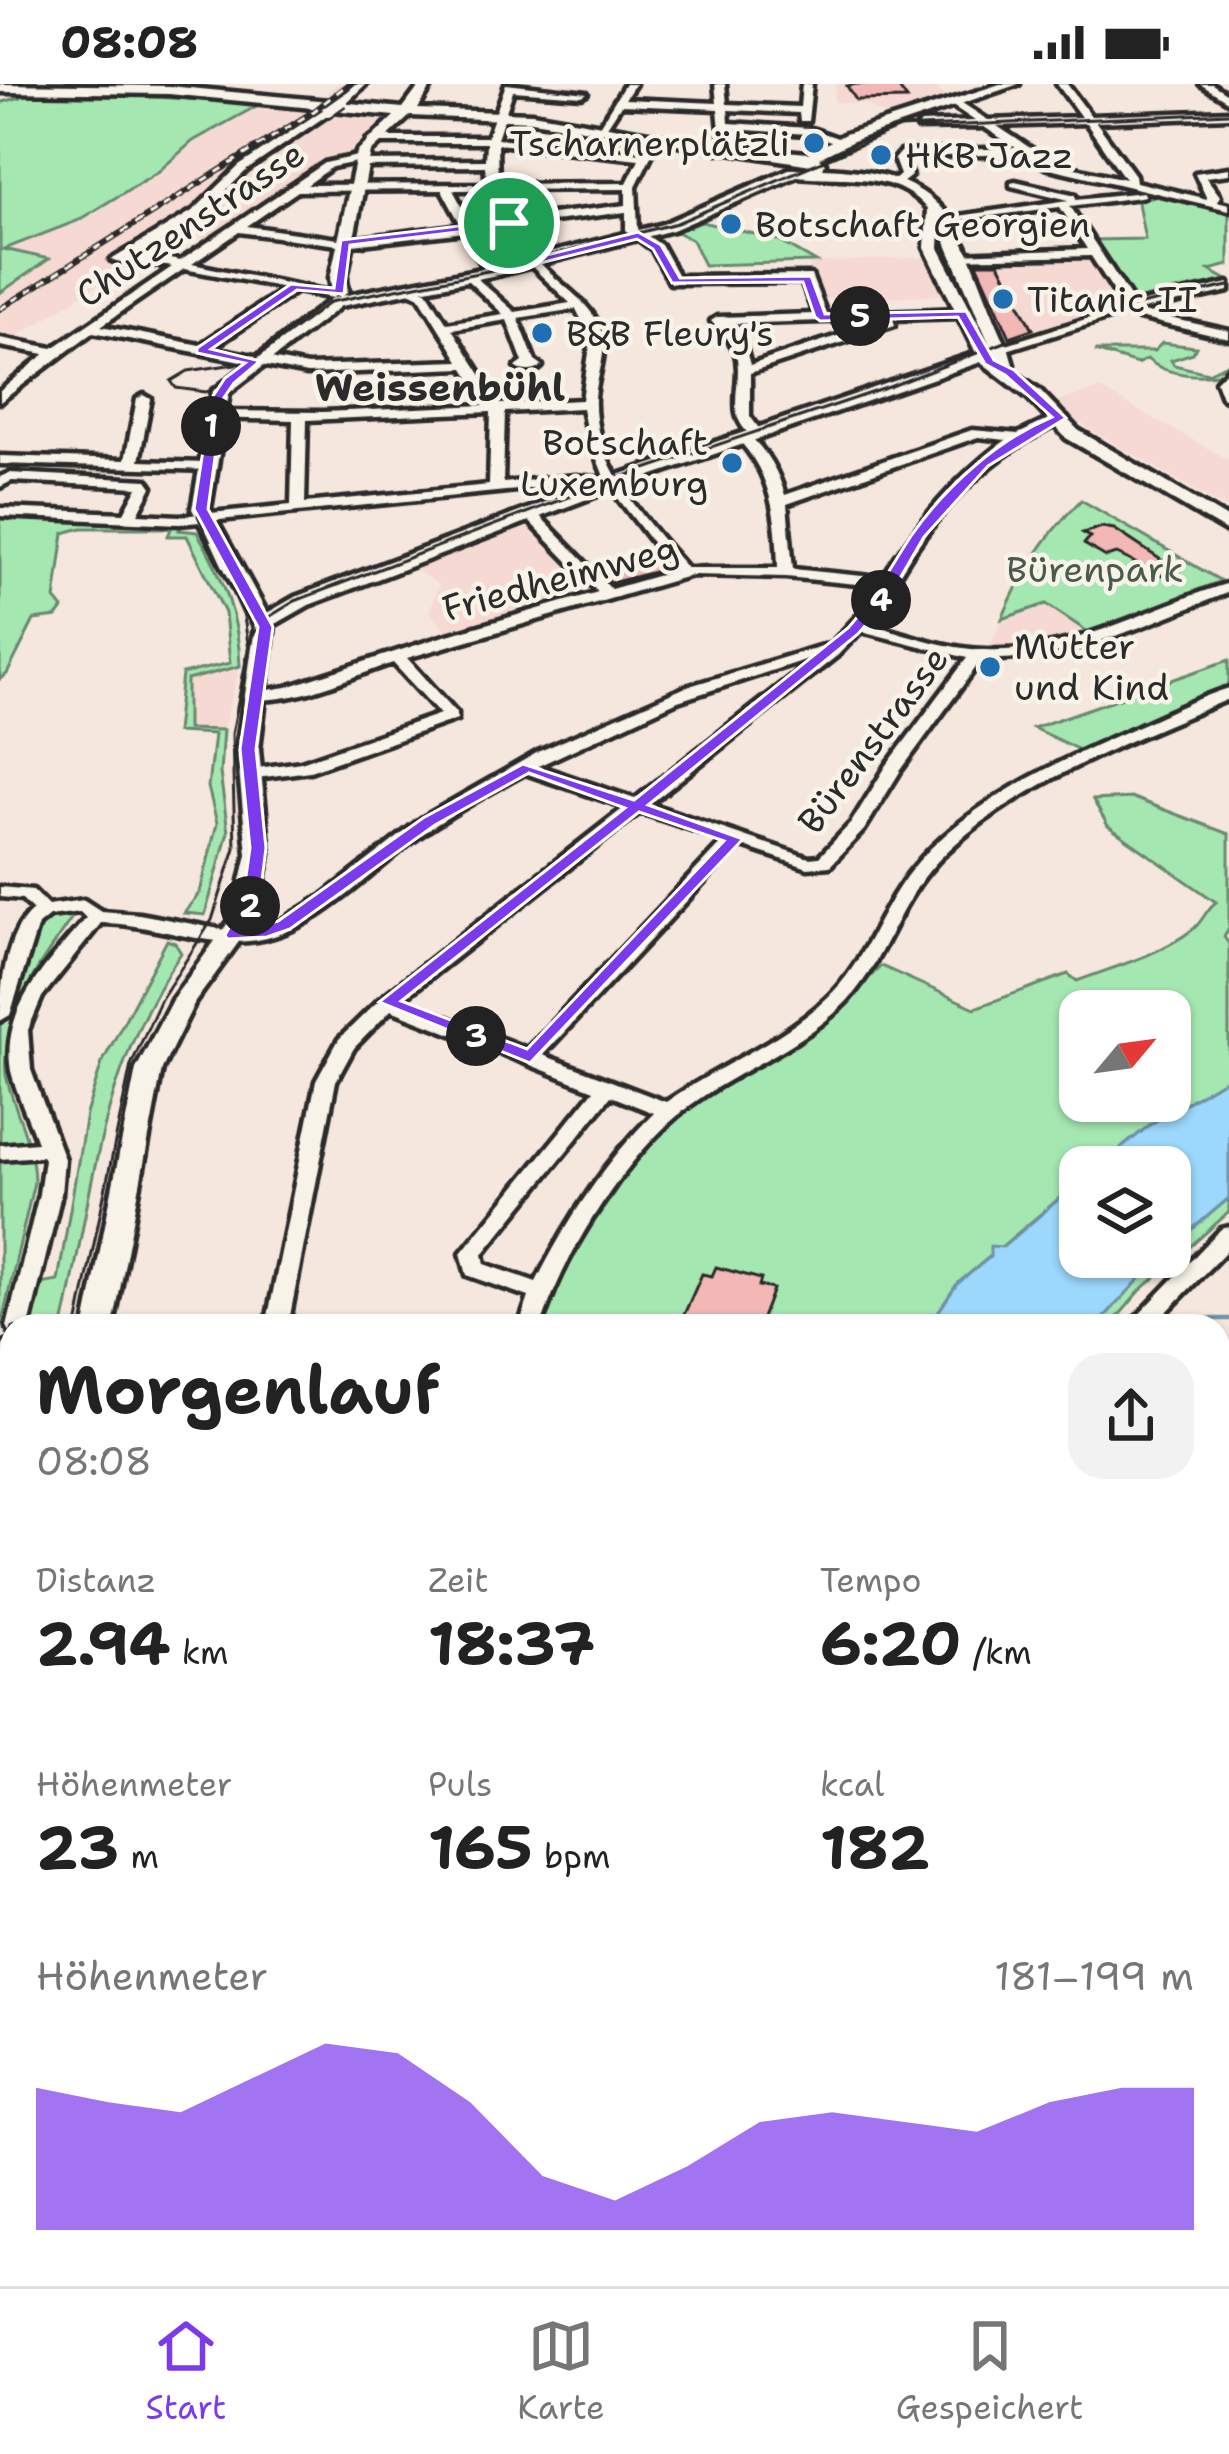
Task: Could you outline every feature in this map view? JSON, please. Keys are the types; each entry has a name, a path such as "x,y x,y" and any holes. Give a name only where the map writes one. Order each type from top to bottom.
{"main road":[{"path":"101,1314 149,1069 169,1022 250,904 258,848 249,774 265,622 203,518 213,415 224,386 336,296 362,161 372,140 410,113 427,84"},
{"path":"336,296 352,302 359,295 492,272 638,236 699,216 841,141 1012,84"},
{"path":"11,87 197,92 410,113 495,115 752,154 898,182 917,191 938,214 959,257 987,341"},
{"path":"938,214 931,244 962,313 1010,373 1060,418 1229,523"},
{"path":"938,214 941,244 987,341"},
{"path":"265,622 302,601 527,511 750,436 987,341"},
{"path":"1099,443 1229,509"},
{"path":"253,597 302,601"}],"street":[{"path":"336,296 182,266 147,254 243,168 361,84"},
{"path":"600,129 630,84"},
{"path":"718,149 726,142 720,84"},
{"path":"807,84 802,110 809,131"},
{"path":"1062,84 1130,175 1131,184"},
{"path":"1205,84 1229,99"},
{"path":"582,93 510,86 495,115 489,187 532,262 578,305 598,341 589,404 610,484 684,573"},
{"path":"620,102 802,110"},
{"path":"948,105 1065,169 1229,207"},
{"path":"921,126 1229,114"},
{"path":"724,125 809,131 841,141"},
{"path":"633,135 628,138 647,149 631,186 632,230 658,247 676,281 807,278 820,317"},
{"path":"372,140 492,140 646,157"},
{"path":"898,182 906,177 899,159 905,154 1027,151"},
{"name":"Chutzenstrasse","path":"0,398 55,352 334,161 362,161"},
{"path":"362,161 490,163"},
{"path":"1035,189 1065,169"},
{"path":"1210,203 1214,196 1199,175 1229,171"},
{"path":"1015,184 1078,199"},
{"path":"296,188 631,186"},
{"path":"446,187 492,272"},
{"path":"938,214 999,215 1152,189"},
{"path":"1062,202 1127,309 1229,335"},
{"path":"237,228 345,243 631,208"},
{"path":"959,257 1095,252"},
{"path":"470,275 513,316 530,363"},
{"path":"408,286 423,294 497,409 500,488 608,594"},
{"path":"201,350 295,287"},
{"path":"987,341 1229,287"},
{"path":"443,327 578,305"},
{"path":"786,574 781,501 745,424 741,407 744,371 737,343 717,321 962,313"},
{"path":"744,371 914,315"},
{"path":"92,328 326,371 468,364"},
{"path":"0,341 55,352"},
{"path":"1226,377 1229,397"},
{"path":"130,465 144,399"},
{"path":"213,415 589,404"},
{"path":"298,508 300,414"},
{"path":"279,1314 326,1081 346,1044 388,1002 841,643 889,584 918,535 984,464 1020,438 1060,418"},
{"path":"781,501 977,433 1020,438"},
{"path":"0,460 206,467"},
{"path":"0,483 9,477 142,483 145,487 129,517"},
{"path":"0,512 203,518 576,479 610,484"},
{"name":"Friedheimweg","path":"255,696 286,693 396,656 684,573 786,574 889,584"},
{"name":"Bürenstrasse","path":"859,626 977,654 1053,650 1223,589"},
{"path":"0,1015 30,922 44,911 79,905 96,917 119,916 233,935 267,932 284,925 429,822 528,768 680,694 841,643"},
{"name":"Bürenstrasse","path":"735,839 820,863 831,859 977,654"},
{"path":"249,774 304,767 451,716 396,656"},
{"path":"534,1314 540,1292 634,1148 668,1111 809,1022 847,991 862,975 925,864 1058,771 1229,693"},
{"path":"528,768 735,839 530,1057"},
{"path":"0,892 27,894 44,911"},
{"path":"22,1314 50,1194 51,1148 21,1070 18,1030 33,995 96,917"},
{"path":"388,1002 668,1111"},
{"path":"540,1292 475,1269 471,1257 607,1087"},
{"path":"0,1152 51,1148"},
{"path":"1151,1314 1229,1235"},
{"path":"0,1302 25,1302"}],"shaded area":[{"path":"337,84 357,84 334,107 410,113 362,157 331,161 215,240 179,233 10,341 0,339 0,290 30,274 0,250 77,221 159,171 193,141 262,103 308,108"},
{"path":"836,84 930,84 950,100 891,119 865,104 834,102"},
{"path":"1090,255 1120,303 1010,337 1001,335 967,260"},
{"path":"928,257 946,295 821,299 808,263"},
{"path":"1100,389 1229,460 1229,510 1069,417 1055,402"},
{"path":"532,526 575,570 656,550 669,567 663,573 448,633 429,611 439,585 415,569"},
{"path":"1046,603 1088,632 1046,645 989,648 1002,619"},
{"path":"240,666 223,730 186,729 187,679"}],"green space":[{"path":"24,90 262,103 193,141 159,171 77,221 4,249 49,259 0,293 0,103 21,97"},
{"path":"1165,196 1229,211 1229,265 1209,270 1227,280 1130,301 1091,240 1145,239 1137,198"},
{"path":"702,222 776,239 816,262 704,265 692,240 675,231"},
{"path":"1162,343 1196,347 1193,353 1171,360 1174,365 1208,373 1229,363 1229,371 1208,375 1186,374 1147,359 1137,364 1095,351 1154,351"},
{"name":"Bürenpark","path":"1081,500 1221,581 1088,632 1046,604 1002,619 1035,555"},
{"path":"0,515 183,524 179,530 197,532 214,564 233,613 240,666 187,680 187,729 223,730 220,773 228,832 205,915 184,913 200,892 217,823 208,787 214,734 176,732 182,674 230,663 225,613 187,536 168,536 171,529 164,528 82,528 64,533 55,599 63,609 57,617 34,620 0,679"},
{"path":"1229,660 1229,692 1090,755 1033,728"},
{"path":"1133,798 1229,834 1229,929 1224,937 1229,944 1229,1084 1219,1083 1191,1100 1191,990 1059,990 1059,1122 1154,1122 1124,1146 1059,1146 1059,1199 957,1284 937,1314 542,1314 558,1276 652,1136 687,1105 842,1005 881,966 975,1008 1068,974 1077,981 1166,946 1196,927 1216,902 1108,826 1093,800"},
{"path":"77,910 17,1008 6,1052 6,1075 31,1154 34,1182 0,1314 0,1003 32,927 61,912"},
{"path":"167,940 175,943 181,953 154,997 116,1087 65,1314 31,1314 40,1284 58,1281 86,1114 102,1063"},
{"path":"1229,1198 1229,1212 1191,1246 1191,1230"},
{"path":"1141,1278 1155,1278 1120,1314 1107,1314"}],"water":[{"path":"1229,1077 1229,1198 1191,1230 1191,1146 1124,1146 1154,1122 1191,1122 1191,1100"},
{"path":"1059,1199 1059,1278 1141,1278 1107,1314 937,1314 957,1284 990,1257 990,1246 1003,1247"}],"building":[{"path":"896,84 907,99 856,100 847,86"},
{"name":"Titanic II","path":"977,263 999,263 1033,329 1010,337"},
{"path":"1114,529 1178,571 1162,576 1117,554 1106,557 1084,544 1090,537 1083,533"},
{"path":"629,556 633,560 648,557 662,570 611,583 598,569"},
{"path":"716,1267 761,1279 759,1286 773,1289 764,1314 684,1314 702,1274 712,1276"}],"tram line":[{"path":"228,382 330,302 503,268 677,223 899,128 1229,113"},
{"path":"249,647 264,620 295,601 610,481 889,387 1013,339 1089,316 1229,286"},
{"path":"228,382 206,392 176,388 171,381 188,371 249,362"},
{"path":"228,382 211,413 198,516 244,617 249,647"},
{"path":"79,1314 131,1065 161,999 212,920 235,848 232,734 249,647"}],"railway":[{"path":"0,309 314,111 348,84"}],"place":[{"name":"Tscharnerplätzli","path":"814,143"},
{"name":"HKB Jazz","path":"881,155"},
{"name":"Botschaft Georgien","path":"731,224"},
{"name":"Titanic II","path":"1003,299"},
{"name":"B&B Fleury's","path":"542,333"},
{"name":"Botschaft Luxemburg","path":"732,463"},
{"name":"Mutter und Kind","path":"990,667"}],"district":[{"name":"Weissenbühl","path":"440,387"}],"route":[{"path":"509,223 345,243 340,292 295,287 201,350 254,361 229,380 217,399 201,509 266,627 248,749 258,848 250,904 233,935 284,925 429,822 528,768 636,806 388,1002 530,1057 735,839 636,806 853,631 881,599 918,535 984,464 1034,429 1060,418 1010,373 989,362 962,313 820,317 807,278 676,281 658,247 638,236 532,262 509,223"}]}
